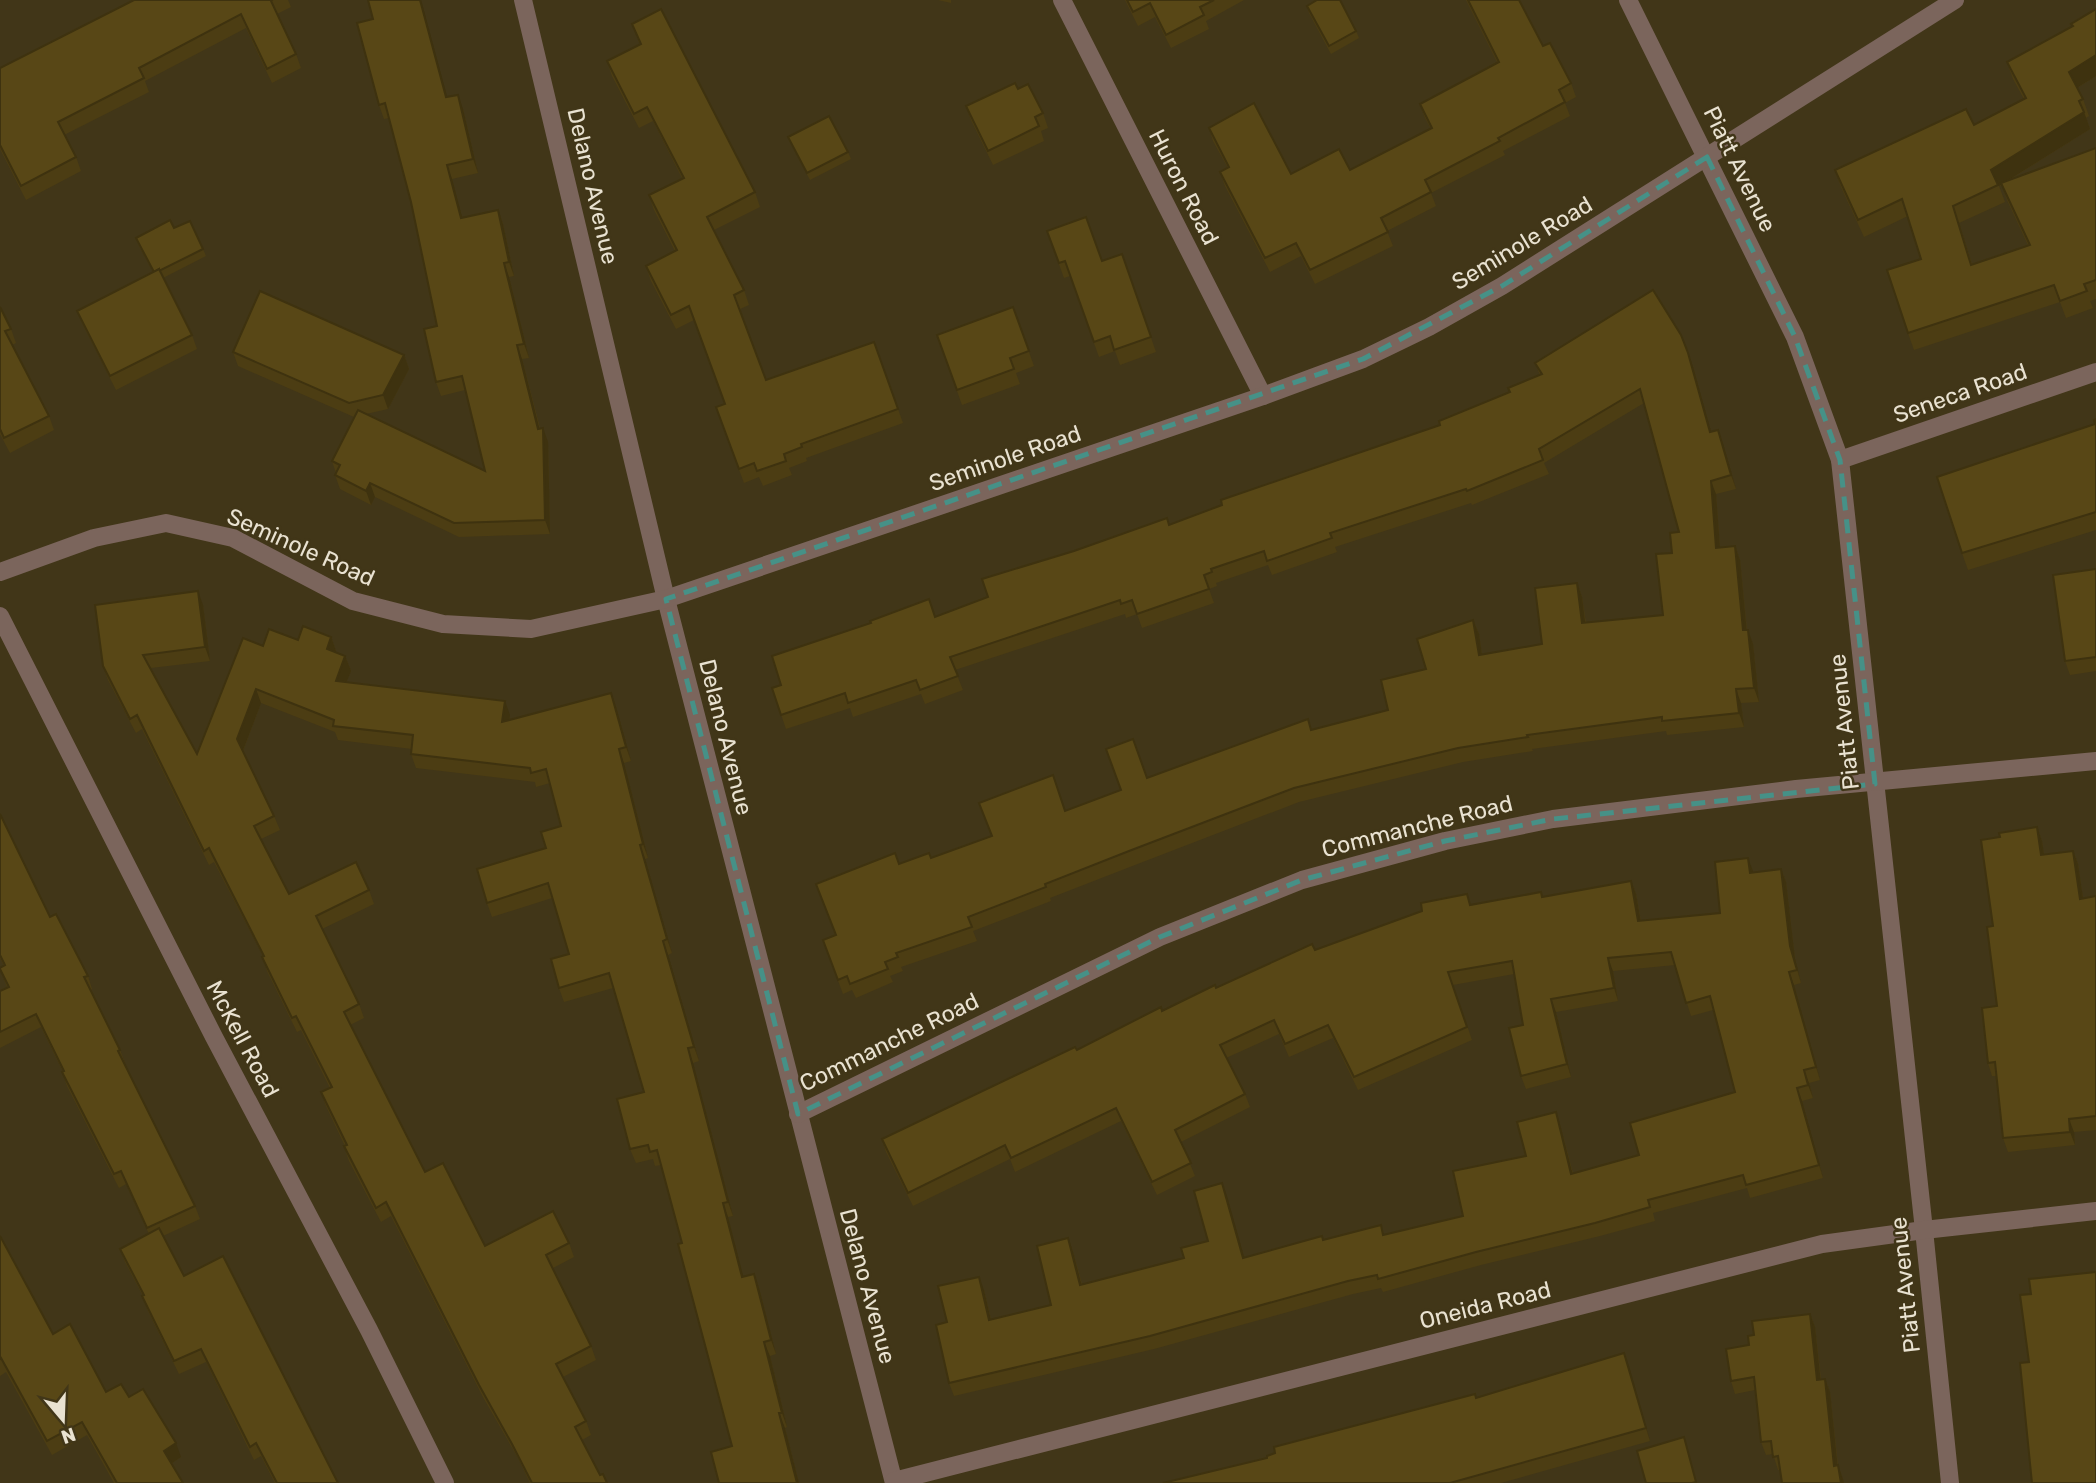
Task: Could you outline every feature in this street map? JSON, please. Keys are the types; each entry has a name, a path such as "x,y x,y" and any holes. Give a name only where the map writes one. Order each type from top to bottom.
{"street":[{"name":"Delano Avenue","path":"523,0 666,599 894,1482"},
{"name":"Huron Road","path":"1062,0 1263,396"},
{"name":"Piatt Avenue","path":"1628,0 1796,337 1840,460 1950,1483"},
{"name":"Seminole Road","path":"0,572 94,538 166,523 233,538 353,601 443,624 531,629 666,599 1263,396 1363,359 1429,327 1502,286 1955,0"},
{"name":"Seneca Road","path":"1840,460 2096,372"},
{"name":"McKell Road","path":"0,616 208,1025 369,1330 445,1483"},
{"name":"Commanche Road","path":"798,1114 1160,937 1302,880 1445,841 1553,820 1796,789 2096,761"},
{"name":"Oneida Road","path":"894,1482 1822,1244 2096,1211"}],"highlighted area":[{"path":"1707,157 1795,337 1840,460 1875,784 1553,819 1445,841 1302,880 1160,937 798,1114 666,599 1363,359 1502,286"}],"building":[{"path":"134,0 272,0 296,54 267,69 241,14 139,68 144,78 58,122 76,157 21,186 0,145 0,68"},
{"path":"368,0 420,0 446,97 458,95 473,159 447,165 461,218 498,210 509,262 504,263 524,344 517,345 538,429 543,428 545,520 454,523 370,483 366,491 335,475 340,465 332,461 358,410 485,471 462,376 436,382 424,329 437,326 411,202 385,103 379,105 357,23 373,19"},
{"path":"1127,0 1214,0 1200,7 1204,15 1166,35 1150,3 1133,12"},
{"path":"1317,0 1340,0 1356,31 1329,46 1307,6"},
{"path":"1468,0 1519,0 1543,46 1550,43 1571,83 1559,90 1565,102 1498,138 1500,141 1425,180 1431,192 1381,218 1388,232 1310,270 1296,243 1265,258 1220,172 1229,167 1209,128 1254,103 1291,174 1339,149 1350,170 1432,128 1420,104 1499,62"},
{"path":"661,9 755,192 707,217 744,290 734,295 766,380 874,342 898,409 801,444 802,447 784,454 786,461 757,471 754,463 739,469 716,407 725,404 689,306 671,315 646,266 677,250 649,195 684,178 647,107 634,114 607,61 641,44 632,24"},
{"path":"2096,9 2096,55 2069,72 2083,99 2079,101 2084,112 1991,170 1998,185 1953,206 1971,265 2030,245 2001,183 2096,148 2096,280 2084,284 2087,291 2060,301 2054,285 1908,333 1887,270 1921,259 1902,199 1858,220 1835,170 1966,109 1974,125 2026,98 2007,62 2073,26 2071,24"},
{"path":"1015,83 1018,89 1028,84 1043,113 1035,117 1039,126 988,151 966,106"},
{"path":"829,116 848,152 807,173 788,137"},
{"path":"1086,217 1102,261 1122,254 1151,337 1114,350 1110,336 1094,342 1065,261 1059,263 1047,231"},
{"path":"170,220 174,228 190,221 203,249 154,272 136,238"},
{"path":"159,269 192,335 110,376 77,311"},
{"path":"1653,290 1681,335 1710,432 1718,430 1731,475 1711,481 1716,548 1735,546 1743,630 1748,630 1754,688 1736,689 1739,713 1662,721 1662,717 1527,735 1528,737 1458,748 1294,788 1045,884 1046,887 968,917 972,927 896,953 898,957 885,962 888,969 850,984 847,976 838,980 823,940 836,935 816,884 895,853 899,864 929,853 931,858 992,836 979,803 1053,775 1065,811 1121,790 1106,749 1133,739 1147,778 1308,719 1311,730 1388,710 1381,680 1426,669 1417,639 1473,620 1479,655 1542,644 1535,588 1577,583 1582,623 1663,615 1656,554 1672,553 1670,533 1679,532 1640,389 1539,449 1543,460 1467,491 1466,489 1330,533 1332,538 1267,561 1264,551 1211,569 1212,572 1204,575 1209,589 1137,614 1132,600 1121,604 1120,600 950,657 958,676 920,690 916,680 848,703 845,693 781,715 772,688 781,685 772,656 871,623 870,621 929,599 935,617 988,597 982,579 1074,551 1167,518 1169,525 1222,505 1221,500 1440,425 1439,421 1510,392 1508,388 1542,374 1535,363"},
{"path":"260,291 404,355 383,395 349,403 233,352"},
{"path":"0,307 11,329 5,331 49,416 4,438 0,429"},
{"path":"1013,307 1029,351 1010,358 1014,369 957,390 937,335"},
{"path":"2096,419 2096,512 1962,553 1937,477 2095,424"},
{"path":"2096,569 2096,657 2065,661 2053,575"},
{"path":"198,591 205,647 143,655 197,754 243,638 263,646 269,629 298,640 303,626 331,637 327,649 345,656 336,681 505,701 502,722 611,693 626,747 619,749 643,844 640,845 667,939 663,941 694,1047 688,1048 728,1202 723,1203 742,1277 754,1274 771,1340 764,1342 797,1483 719,1483 711,1452 732,1446 678,1244 682,1243 657,1150 650,1152 648,1145 630,1149 617,1099 644,1092 609,973 559,988 551,959 569,954 548,883 487,903 477,869 546,848 541,832 561,826 546,769 531,773 530,768 411,754 413,735 333,726 334,720 256,689 237,739 274,816 254,826 289,894 356,862 369,890 316,916 359,1004 344,1012 425,1172 443,1163 485,1246 553,1211 569,1243 546,1255 591,1346 556,1364 586,1421 575,1427 600,1475 603,1474 607,1483 532,1483 386,1202 376,1208 344,1146 347,1145 321,1092 332,1087 296,1016 292,1018 209,848 204,851 137,715 130,719 103,666 95,605"},
{"path":"0,814 50,917 56,914 88,976 84,977 120,1050 118,1051 195,1206 147,1228 121,1171 114,1174 36,1014 0,1032 0,991 9,987 0,969 5,965 0,955"},
{"path":"2037,827 2041,855 2073,851 2080,899 2096,896 2096,1116 2069,1119 2070,1132 2003,1138 1995,1062 1988,1063 1982,1008 1997,1006 1987,927 1993,926 1981,840 2000,837 1999,833"},
{"path":"1748,858 1750,873 1781,869 1790,946 1797,970 1789,972 1816,1067 1804,1070 1808,1085 1797,1088 1819,1165 1746,1185 1743,1175 1648,1200 1650,1207 1595,1223 1378,1279 1377,1275 1348,1281 1150,1336 949,1383 936,1325 947,1322 938,1286 979,1277 989,1320 1051,1305 1037,1246 1068,1238 1080,1285 1184,1258 1181,1248 1208,1241 1194,1191 1222,1183 1243,1258 1322,1236 1323,1240 1381,1225 1383,1235 1463,1216 1453,1171 1526,1156 1517,1122 1556,1112 1571,1174 1639,1155 1630,1123 1735,1092 1710,996 1686,1003 1671,952 1608,958 1614,988 1551,999 1567,1064 1521,1076 1509,1028 1523,1025 1512,961 1448,972 1467,1027 1354,1077 1328,1025 1285,1044 1274,1020 1220,1045 1245,1094 1175,1130 1191,1163 1152,1182 1116,1108 1011,1158 1005,1145 908,1193 882,1139 1075,1047 1077,1050 1161,1007 1162,1011 1215,985 1216,988 1312,944 1315,950 1422,911 1421,903 1467,894 1470,905 1541,892 1542,897 1631,881 1638,921 1720,913 1715,862"},
{"path":"159,1228 184,1276 223,1256 338,1483 277,1483 256,1443 250,1447 201,1349 174,1361 120,1249"},
{"path":"0,1236 53,1334 70,1324 106,1392 121,1384 129,1397 143,1389 176,1443 164,1451 183,1483 117,1483 82,1422 47,1441 0,1359"},
{"path":"2096,1272 2096,1483 2032,1483 2020,1363 2029,1362 2020,1295 2031,1294 2029,1279"},
{"path":"1810,1314 1817,1380 1825,1379 1834,1466 1838,1465 1841,1483 1782,1483 1778,1456 1773,1457 1771,1441 1761,1442 1754,1377 1731,1381 1726,1349 1749,1345 1748,1336 1754,1335 1752,1321"},
{"path":"1624,1353 1646,1428 1450,1483 1163,1483 1267,1458 1275,1453 1274,1447 1475,1394 1476,1398"},
{"path":"1684,1437 1696,1482 1646,1483 1637,1451"}]}
